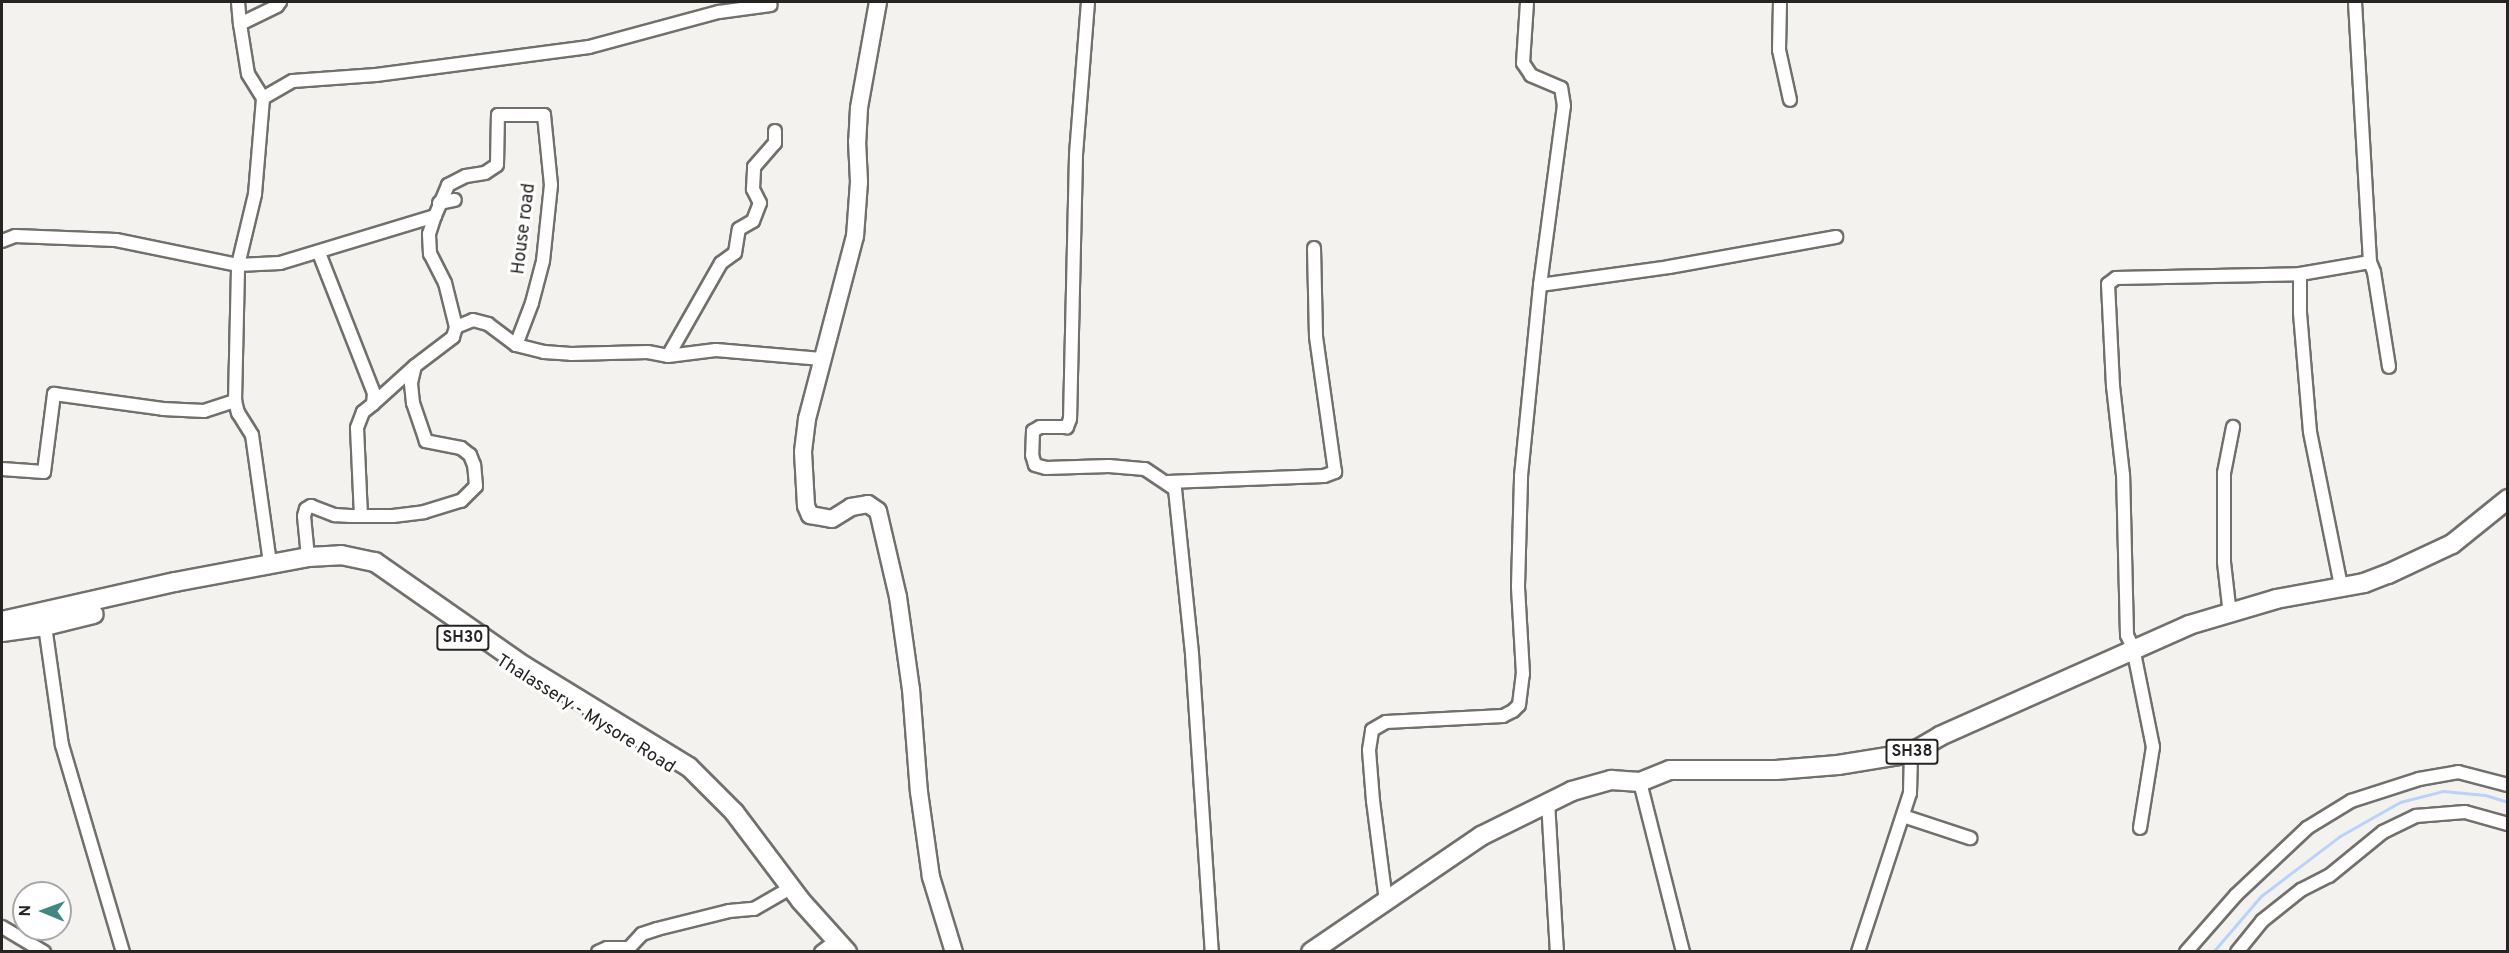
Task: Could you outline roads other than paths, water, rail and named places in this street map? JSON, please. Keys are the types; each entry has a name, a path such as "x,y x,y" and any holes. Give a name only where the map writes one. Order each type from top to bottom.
{"main road":[{"name":"SH38","path":"1311,951 1481,836 1572,791 1611,780 1640,782 1670,770 1776,770 1838,765 1911,753 1940,736 2133,648 2189,626 2276,599 2364,583 2388,574 2452,544 2508,499"},
{"path":"2,621 35,624 270,563 308,556 341,555 375,562 524,666 689,767 734,812 801,901 847,951"},
{"name":"Thalassery - Mysore Road","path":"2,632 270,572 328,566 369,572 486,653 554,697 648,751 683,777 724,816 827,950"}],"street":[{"path":"238,2 248,74 263,98 255,194 237,264 235,401 238,413 252,435 270,563"},
{"path":"240,24 277,6 280,2"},
{"path":"878,2 859,108 857,141 859,182 855,236 807,419 803,452 806,506 810,515 832,519 851,507 868,504 878,511 898,597 908,666 919,792 931,878 954,951"},
{"path":"1088,2 1076,156 1070,419 1067,427 1040,427 1033,431 1032,455 1035,465 1145,469 1168,482 1175,489 1192,654 1212,951"},
{"path":"1386,901 1373,801 1369,750 1372,730 1386,722 1503,716 1519,705 1523,674 1518,586 1521,476 1540,285 1564,106 1561,88 1531,75 1523,63 1527,2"},
{"path":"1780,2 1779,50 1790,100"},
{"path":"2355,2 2370,262 2374,272 2389,367"},
{"path":"263,98 293,81 376,75 589,47 719,12 771,5"},
{"name":"House road","path":"456,327 445,283 430,254 429,234 439,203 448,185 466,176 485,173 497,165 498,115 544,115 550,185 543,261 532,303 516,345"},
{"path":"668,356 721,263 735,253 739,229 753,221 760,203 753,189 754,166 775,143 775,131"},
{"path":"439,203 455,200"},
{"path":"2,241 15,236 116,240 237,264 280,263 435,216"},
{"path":"1540,285 1669,267 1836,237"},
{"path":"1168,482 1324,476 1335,472 1316,336 1314,248"},
{"path":"319,253 372,384 373,404"},
{"path":"2140,828 2153,747 2133,648 2127,635 2123,475 2113,386 2108,284 2116,278 2300,274 2370,262"},
{"path":"2300,274 2300,313 2310,432 2342,586"},
{"path":"361,516 357,428 363,412 415,366 453,337 456,327 473,320 488,324 516,345 544,352 571,354 648,352 668,356 716,350 822,359"},
{"path":"308,556 304,516 306,509 315,507 335,515 393,516 443,508 461,501 476,486 474,465 470,455 461,448 426,441 413,403 411,383 415,366"},
{"path":"2,469 44,472 54,394 173,410 204,411 235,401"},
{"path":"2230,615 2224,562 2224,472 2233,427"},
{"path":"35,624 62,745 123,951"},
{"path":"1858,951 1910,794 1911,753"},
{"path":"2186,951 2236,895 2307,828 2350,801 2419,779 2458,772 2508,784"},
{"path":"1640,782 1683,951"},
{"path":"1548,802 1557,951"},
{"path":"2237,951 2262,921 2301,890 2329,876 2383,832 2416,816 2465,812 2508,824"},
{"path":"1903,816 1970,838"},
{"path":"598,951 607,948 629,948 642,934 657,929 729,911 754,909 783,892"},
{"path":"2,927 44,951"}],"waterway":[{"path":"2213,952 2261,896 2340,836 2400,802 2443,791 2485,795 2508,802"}]}
